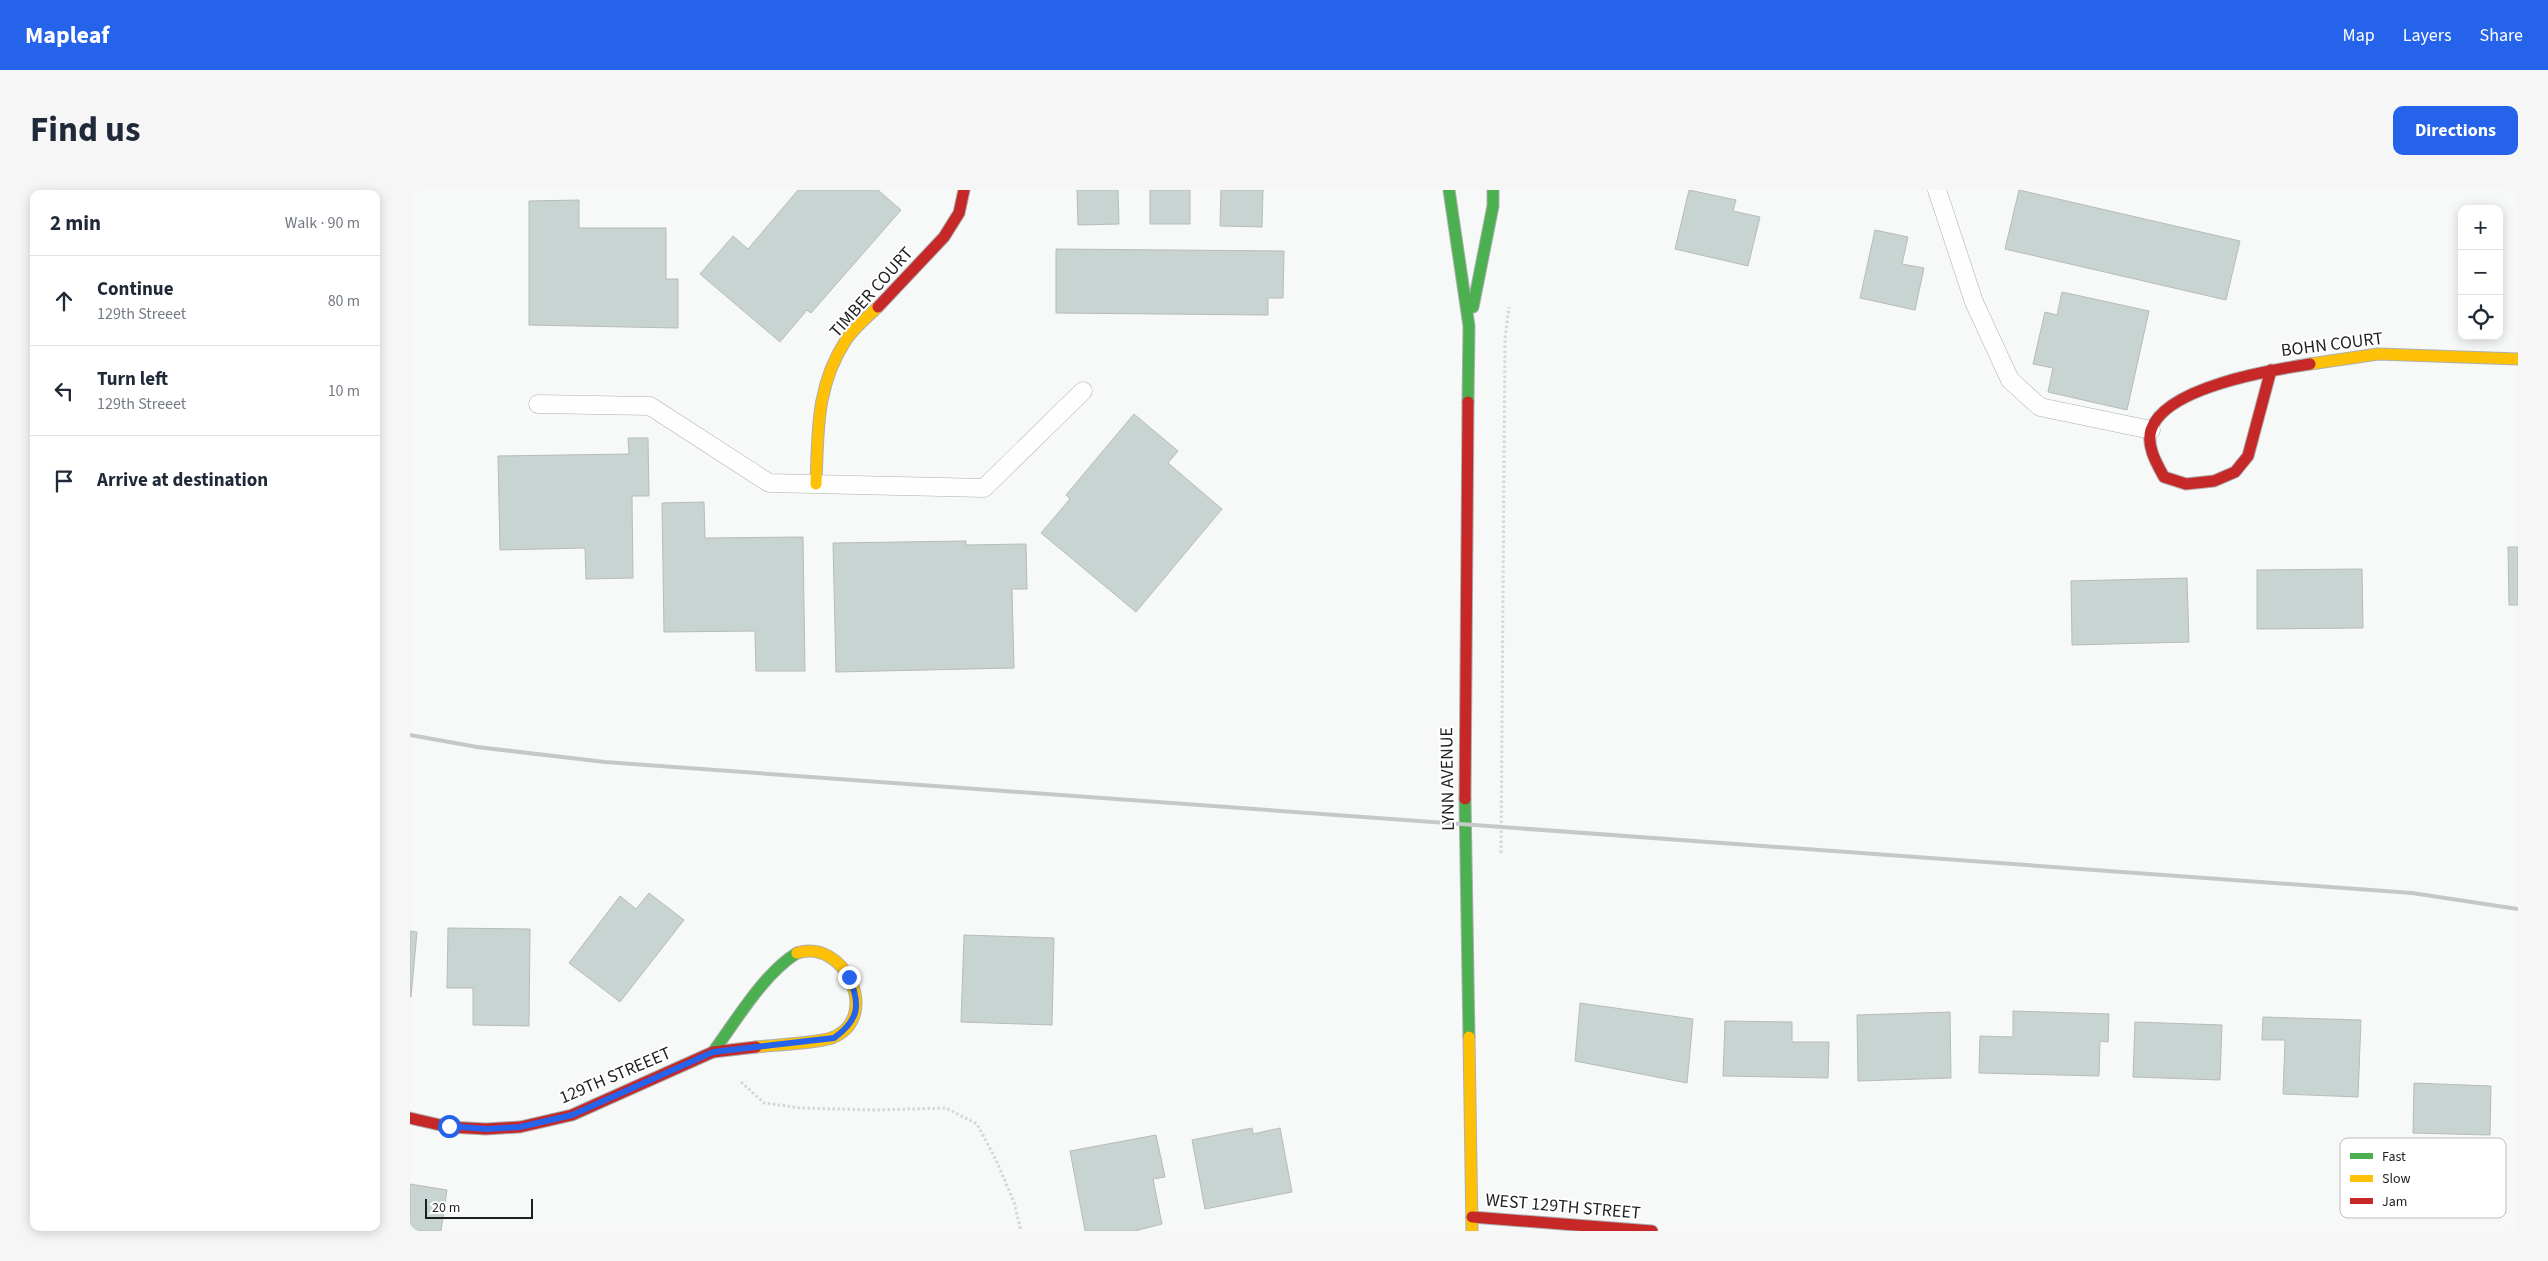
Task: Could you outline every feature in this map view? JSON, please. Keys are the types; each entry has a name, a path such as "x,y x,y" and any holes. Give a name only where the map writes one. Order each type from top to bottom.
{"street":[{"name":"TIMBER COURT","path":"816,484 819,417 827,376 847,339 944,237 959,213 964,190"},
{"name":"LYNN AVENUE","path":"1449,190 1469,326 1464,743 1472,1231"},
{"name":"LYNN AVENUE","path":"1469,326 1493,206 1493,190"},
{"name":"BOHN COURT","path":"2271,370 2248,456 2235,472 2214,481 2186,484 2164,476 2152,454 2152,430 2166,410 2198,390 2271,370 2378,354 2518,359"},
{"name":"129TH STREEET","path":"410,1118 449,1126 486,1129 520,1127 572,1115 713,1052 834,1038 849,1027 856,1010 856,993 849,977 830,954 816,950 798,952 780,966 713,1052"},
{"name":"WEST 129TH STREET","path":"1472,1217 1652,1231"}],"lane":[{"path":"1937,190 1974,302 2010,380 2040,407 2152,430"},
{"path":"538,404 650,406 769,483 984,488 1083,391"}],"path":[{"path":"1501,858 1505,338 1510,300"},
{"path":"713,1052 737,1079 764,1103 810,1108 946,1108 977,1124 1011,1194 1021,1231"}],"building":[{"path":"798,190 878,190 901,210 811,313 807,310 780,342 700,274 733,236 748,249"},
{"path":"1077,190 1118,190 1119,224 1078,225"},
{"path":"1150,190 1190,190 1190,224 1150,224"},
{"path":"1221,190 1263,190 1262,227 1220,226"},
{"path":"1689,190 1736,200 1733,211 1760,217 1748,266 1675,249"},
{"path":"2019,190 2240,241 2226,300 2005,249"},
{"path":"579,200 579,228 666,228 666,279 678,279 678,328 529,325 529,201"},
{"path":"1875,230 1908,237 1902,264 1924,268 1915,310 1860,298"},
{"path":"1056,249 1284,251 1283,298 1268,298 1268,315 1056,313"},
{"path":"2062,292 2149,311 2127,410 2048,392 2053,368 2033,364 2045,312 2057,315"},
{"path":"1134,414 1178,451 1168,463 1222,509 1136,612 1041,533 1070,499 1066,495"},
{"path":"628,438 648,438 649,496 632,496 633,578 586,579 585,548 500,550 498,456 629,454"},
{"path":"704,502 705,538 803,537 805,671 756,671 755,631 664,632 662,503"},
{"path":"966,541 966,545 1026,544 1027,589 1012,589 1014,668 836,672 833,543"},
{"path":"2508,547 2518,547 2518,605 2509,605"},
{"path":"2362,569 2363,628 2257,629 2257,570"},
{"path":"2187,578 2189,642 2072,645 2071,581"},
{"path":"649,893 684,920 620,1002 569,963 620,896 636,909"},
{"path":"448,928 530,929 529,1026 473,1025 473,988 447,988"},
{"path":"410,931 417,932 411,997 410,997"},
{"path":"964,935 1054,938 1052,1025 961,1022"},
{"path":"1580,1003 1693,1019 1687,1083 1575,1061"},
{"path":"2013,1011 2109,1014 2108,1042 2100,1041 2099,1076 1979,1073 1980,1036 2013,1037"},
{"path":"1950,1012 1951,1078 1858,1081 1857,1015"},
{"path":"2263,1017 2361,1020 2358,1097 2283,1094 2285,1040 2262,1040"},
{"path":"1725,1021 1792,1022 1792,1042 1829,1042 1828,1078 1723,1076"},
{"path":"2135,1022 2222,1025 2220,1080 2133,1077"},
{"path":"2414,1083 2491,1086 2490,1135 2413,1133"},
{"path":"1252,1128 1253,1134 1280,1128 1292,1192 1205,1209 1192,1140"},
{"path":"1156,1135 1165,1177 1153,1179 1162,1224 1135,1231 1085,1231 1070,1151"},
{"path":"410,1184 447,1190 441,1231 410,1231"}],"railway":[{"path":"410,735 477,747 605,762 2412,893 2518,909"}],"traffic: fast":[{"path":"1449,190 1469,326 1468,402"},
{"path":"1473,307 1493,206 1493,190"},
{"path":"1465,799 1469,1037"},
{"path":"713,1052 762,985 797,953"}],"traffic: slow":[{"path":"816,484 818,427 829,374 846,340 878,307"},
{"path":"2310,364 2378,354 2518,359"},
{"path":"756,1047 810,1042 830,1038 836,1036 849,1026 855,1012 855,996 851,981 842,967 829,957 814,951 797,953"},
{"path":"1469,1037 1472,1231"}],"traffic: jam":[{"path":"878,307 944,237 959,213 964,190"},
{"path":"2271,370 2248,456 2235,472 2214,481 2186,484 2164,477 2153,455 2150,436 2151,430 2160,415 2176,402 2221,383 2246,376 2271,371 2310,364"},
{"path":"1465,799 1468,402"},
{"path":"410,1118 449,1127 486,1129 520,1127 572,1115 713,1052 756,1047"},
{"path":"1472,1217 1652,1231"}],"route":[{"path":"449,1126 486,1129 520,1127 572,1115 713,1052 834,1038 849,1027 856,1010 856,993 849,977"}]}
